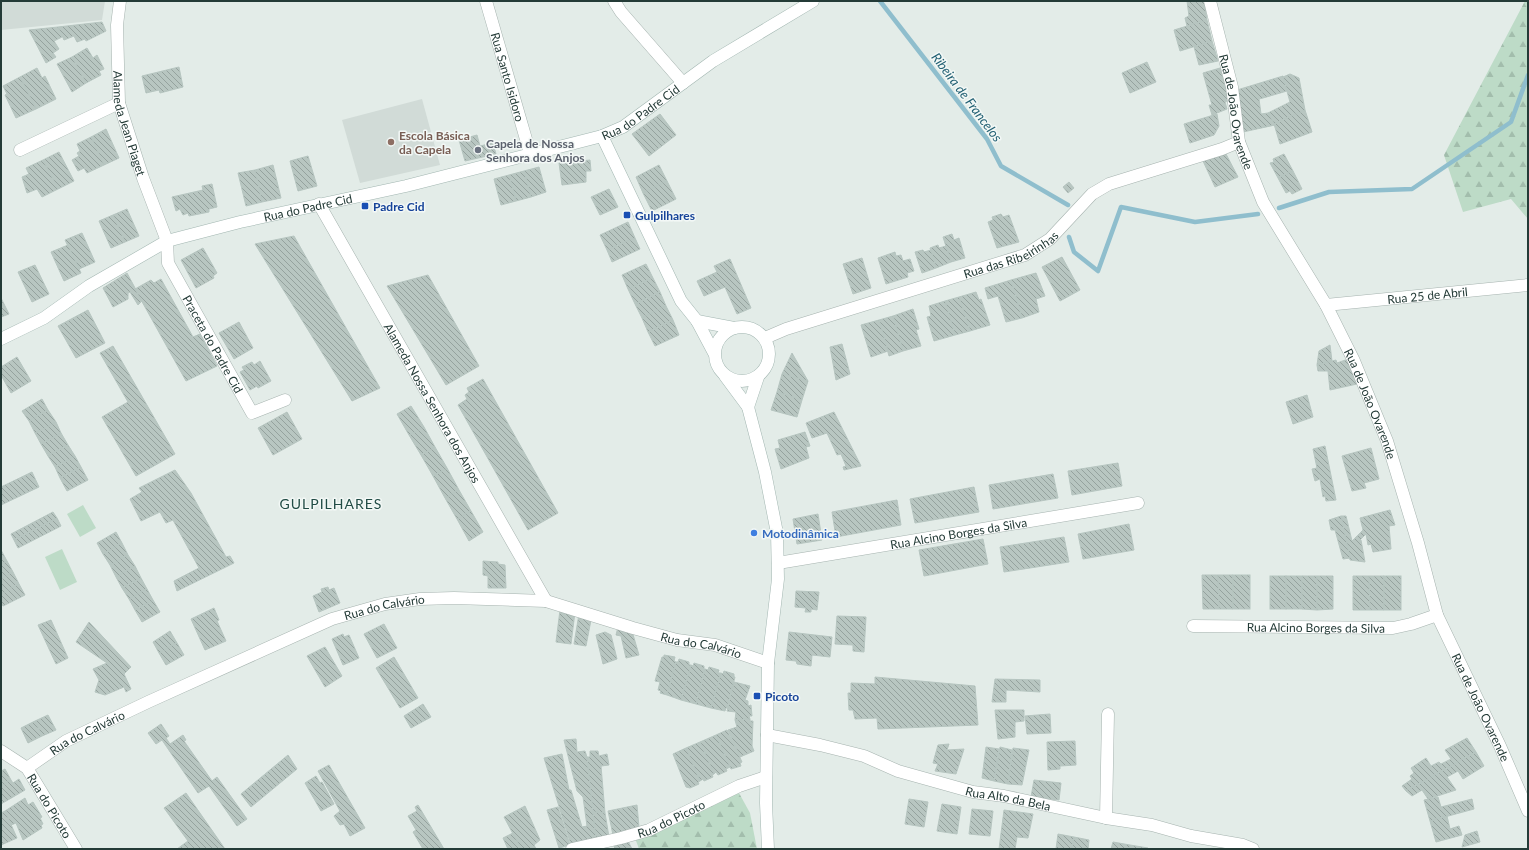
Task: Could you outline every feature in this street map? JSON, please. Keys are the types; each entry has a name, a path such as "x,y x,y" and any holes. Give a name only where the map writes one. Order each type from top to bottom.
{"street":[{"name":"Alameda Jean Piaget","path":"120,1 117,25 119,103 143,178 167,241"},
{"name":"Rua Santo Isidoro","path":"486,1 530,153"},
{"path":"614,1 621,12 683,83"},
{"name":"Rua do Padre Cid","path":"1,339 44,318 88,286 167,241 320,204 406,186 530,153 602,136 623,127 713,61 813,1"},
{"name":"Rua de João Ovarende","path":"1210,1 1232,87 1239,142 1263,202 1326,305 1354,361 1387,441 1418,544 1437,615 1500,746 1528,811"},
{"path":"20,150 119,103"},
{"path":"602,136 681,301 698,321 714,353 716,362 748,407 765,472 777,533 778,563 768,662 766,777 768,849"},
{"name":"Rua das Ribeirinhas","path":"765,338 786,329 1024,255 1050,239 1092,194 1109,184 1222,149 1239,142"},
{"name":"Alameda Nossa Senhora dos Anjos","path":"320,204 546,601"},
{"name":"Praceta do Padre Cid","path":"167,241 168,263 252,413 285,400"},
{"name":"Rua 25 de Abril","path":"1326,305 1528,285"},
{"path":"698,321 734,328"},
{"path":"714,353 720,338 734,328 743,326 751,328 765,338 768,346 769,359 764,371 758,377 748,407"},
{"path":"725,376 741,382 758,377"},
{"name":"Rua Alcino Borges da Silva","path":"778,563 1138,503"},
{"name":"Rua do Calvário","path":"27,768 66,741 332,619 385,604 420,599 454,598 546,601 633,628 677,640 715,646 768,662"},
{"name":"Rua Alcino Borges da Silva","path":"1193,626 1393,628 1411,624 1437,615"},
{"path":"1106,818 1108,714"},
{"name":"Rua Alto da Bela","path":"767,735 820,745 864,756 898,771 947,786 973,792 1004,796 1106,818 1152,825 1191,836 1253,849"},
{"name":"Rua do Picoto","path":"1,751 27,768 76,849"},
{"name":"Rua do Picoto","path":"572,849 649,830 739,786 766,777"}],"shaded area":[{"path":"1,1 105,1 102,20 1,30"},
{"name":"Escola Básica da Capela","path":"422,99 440,165 360,183 342,120"}],"green space":[{"path":"1525,1 1528,1 1528,219 1511,199 1463,212 1444,155"},
{"path":"83,505 96,528 80,537 67,514"},
{"path":"62,549 77,582 60,590 45,557"},
{"path":"739,793 750,813 757,849 639,849 635,838"}],"building":[{"path":"1187,1 1204,1 1207,20 1187,26 1185,18 1189,16"},
{"path":"1207,20 1212,41 1180,51 1174,30"},
{"path":"102,22 106,31 86,41 85,39 77,42 74,36 64,40 58,27"},
{"path":"58,27 62,37 54,41 59,49 53,53 56,57 46,63 29,30"},
{"path":"1212,41 1218,61 1199,65 1194,47"},
{"path":"87,48 93,58 97,55 104,69 99,71 101,75 86,83 72,57"},
{"path":"72,57 86,83 72,92 57,64"},
{"path":"1147,62 1156,82 1130,93 1122,73"},
{"path":"179,67 183,87 160,93 159,90 146,93 142,76"},
{"path":"37,68 42,78 45,76 56,99 36,109 20,77"},
{"path":"1220,68 1229,100 1225,102 1227,109 1212,115 1209,105 1212,105 1203,73"},
{"path":"1290,74 1299,78 1305,110 1274,124 1268,113 1290,102 1283,77"},
{"path":"1283,76 1287,91 1263,98 1260,83"},
{"path":"20,77 36,109 16,118 5,95 7,94 3,86"},
{"path":"1260,83 1263,98 1259,99 1261,114 1268,113 1275,125 1243,132 1237,90"},
{"path":"1305,110 1312,132 1280,144 1274,124"},
{"path":"660,114 676,135 649,156 632,134"},
{"path":"1217,114 1219,126 1214,135 1190,143 1184,124"},
{"path":"106,129 119,158 104,165 91,137"},
{"name":"Capela de Nossa Senhora dos Anjos","path":"477,135 480,146 493,143 496,154 465,161 459,140"},
{"path":"91,137 104,165 87,173 84,168 78,171 72,160 79,156 77,153 80,151 77,144"},
{"path":"59,152 74,181 58,189 43,160"},
{"path":"1226,154 1238,177 1215,187 1203,161"},
{"path":"1284,154 1293,171 1278,178 1270,163 1274,162 1273,159"},
{"path":"308,156 317,186 298,191 290,161"},
{"path":"43,160 58,189 42,197 37,189 27,193 22,177 29,174 26,168"},
{"path":"590,160 591,171 586,171 586,182 562,185 559,163"},
{"path":"273,165 281,198 262,202 255,170"},
{"path":"659,165 667,181 643,193 636,177"},
{"path":"539,167 546,192 531,197 524,171"},
{"path":"255,170 262,202 246,206 238,173"},
{"path":"524,171 531,197 516,201 509,175"},
{"path":"1293,171 1302,189 1292,194 1290,191 1286,193 1278,178"},
{"path":"509,175 516,201 501,205 494,179"},
{"path":"667,181 676,199 652,211 643,193"},
{"path":"1069,182 1074,188 1068,193 1063,187"},
{"path":"212,184 217,207 209,209 209,212 189,216 188,213 183,215 180,209 176,211 172,197 203,190 202,186"},
{"path":"609,189 618,207 600,215 591,197"},
{"path":"127,209 139,236 125,242 113,215"},
{"path":"1001,214 1003,217 1009,215 1019,242 997,248 988,222 993,220 992,217"},
{"path":"113,215 125,242 111,248 99,221"},
{"path":"628,222 635,238 607,250 600,235"},
{"path":"82,233 95,262 79,269 65,240"},
{"path":"952,234 954,240 959,238 965,258 951,262 943,237"},
{"path":"294,236 380,388 352,401 255,244"},
{"path":"635,238 640,249 612,262 607,250"},
{"path":"68,245 81,273 64,281 51,252"},
{"path":"938,245 939,248 946,246 951,262 936,268 930,248"},
{"path":"203,248 217,273 213,276 214,278 196,288 181,260"},
{"path":"923,250 924,252 931,250 936,268 922,273 915,252"},
{"path":"895,252 896,256 901,255 903,261 910,259 914,271 907,273 908,277 886,284 878,258"},
{"path":"1062,257 1080,290 1060,301 1042,267"},
{"path":"862,258 871,288 853,294 843,264"},
{"path":"730,259 751,308 737,314 725,287 704,296 697,281 717,272 714,266"},
{"path":"646,264 653,278 628,289 622,275"},
{"path":"35,265 49,294 32,302 18,272"},
{"path":"127,273 142,301 138,305 130,292 128,293 128,299 113,307 103,288"},
{"path":"1036,273 1045,296 1036,299 1039,312 1022,318 1011,280"},
{"path":"428,275 479,366 446,385 387,286"},
{"path":"653,278 660,292 635,304 628,289"},
{"path":"161,279 193,337 200,334 217,366 186,381 135,289 151,280 154,283"},
{"path":"1011,280 1022,318 1006,322 998,296 988,299 985,288"},
{"path":"660,292 666,306 642,318 635,304"},
{"path":"976,292 979,300 981,299 990,325 970,331 959,297"},
{"path":"959,297 970,331 955,335 945,301"},
{"path":"1,298 9,314 1,317"},
{"path":"945,301 955,335 934,341 927,317 931,316 929,306"},
{"path":"666,306 673,320 648,332 642,318"},
{"path":"913,309 919,329 916,330 921,346 903,351 893,316"},
{"path":"88,310 105,343 76,358 58,326"},
{"path":"893,316 903,351 889,356 879,320"},
{"path":"673,320 679,335 655,346 648,332"},
{"path":"879,320 888,351 871,357 861,325"},
{"path":"239,322 253,348 234,359 219,333"},
{"path":"842,344 850,374 836,380 830,347"},
{"path":"1330,345 1332,361 1317,365 1319,351"},
{"path":"113,346 175,454 136,476 102,417 128,402 100,353"},
{"path":"792,353 808,381 782,374"},
{"path":"17,357 31,381 11,393 1,375 1,367"},
{"path":"1351,358 1357,384 1330,390 1328,371 1318,371 1317,365 1336,360 1337,363"},
{"path":"260,361 271,381 258,388 257,386 250,390 240,372 244,370 242,367 252,362 254,365"},
{"path":"782,374 808,381 802,400 777,392"},
{"path":"483,379 558,513 528,530 458,405 467,399 465,395 469,392 467,388"},
{"path":"777,392 802,400 797,417 771,410"},
{"path":"1307,395 1313,417 1293,424 1286,402"},
{"path":"42,399 48,410 29,421 22,411"},
{"path":"411,406 424,427 409,435 397,414"},
{"path":"48,410 56,422 35,433 29,421"},
{"path":"287,412 302,439 273,455 258,428"},
{"path":"834,412 861,466 844,470 843,467 846,466 841,454 837,455 827,433 812,438 806,423"},
{"path":"56,422 61,433 41,444 35,433"},
{"path":"424,427 435,447 421,455 409,435"},
{"path":"805,432 810,446 806,447 809,458 781,469 775,449 780,448 778,440"},
{"path":"61,433 68,445 48,456 41,444"},
{"path":"68,445 75,456 55,467 48,456"},
{"path":"1325,446 1336,500 1326,501 1325,496 1323,497 1320,479 1315,481 1312,469 1317,468 1313,449"},
{"path":"435,447 447,468 433,476 421,455"},
{"path":"1371,448 1379,479 1364,483 1366,488 1352,491 1342,456"},
{"path":"75,456 81,467 60,478 55,467"},
{"path":"1118,463 1122,486 1072,495 1068,471"},
{"path":"81,467 88,480 67,491 60,478"},
{"path":"447,468 459,490 445,498 433,476"},
{"path":"175,470 191,493 226,557 230,556 234,563 177,591 174,581 199,568 173,520 166,523 160,512 141,521 130,499 142,492 139,488"},
{"path":"32,472 39,487 1,505 1,487"},
{"path":"1053,474 1058,498 993,509 989,485"},
{"path":"974,487 979,512 915,523 910,499"},
{"path":"459,490 471,511 457,519 445,498"},
{"path":"897,500 901,525 836,537 832,512"},
{"path":"1390,510 1395,525 1389,526 1391,549 1373,552 1371,544 1368,545 1366,534 1359,541 1361,540 1365,562 1350,560 1341,516 1346,516 1352,541 1363,530 1360,518"},
{"path":"471,511 483,532 469,541 457,519"},
{"path":"53,512 57,518 14,540 11,534"},
{"path":"818,514 822,540 797,544 793,519"},
{"path":"1341,516 1350,558 1343,559 1335,530 1331,530 1329,520"},
{"path":"57,518 61,526 18,548 14,540"},
{"path":"1129,524 1134,550 1083,559 1078,534"},
{"path":"116,532 122,543 103,554 97,543"},
{"path":"1064,537 1069,562 1004,572 1000,547"},
{"path":"983,539 988,564 924,576 919,550"},
{"path":"122,543 128,555 110,565 103,554"},
{"path":"1,550 7,561 1,564"},
{"path":"128,555 135,566 116,577 110,565"},
{"path":"7,561 13,572 1,579 1,564"},
{"path":"483,561 498,562 498,564 505,565 506,588 488,588 488,576 483,575"},
{"path":"135,566 141,578 122,588 116,577"},
{"path":"13,572 19,584 1,594 1,579"},
{"path":"1202,575 1218,575 1219,609 1203,609"},
{"path":"1218,575 1233,575 1233,609 1219,609"},
{"path":"1233,575 1250,575 1250,609 1233,609"},
{"path":"1270,576 1286,576 1286,609 1270,609"},
{"path":"1286,576 1302,576 1302,609 1286,609"},
{"path":"1302,576 1317,576 1317,610 1302,609"},
{"path":"1317,576 1333,576 1333,609 1317,610"},
{"path":"1353,576 1369,576 1370,610 1353,610"},
{"path":"1369,576 1384,576 1384,610 1370,610"},
{"path":"1384,576 1401,576 1401,610 1384,610"},
{"path":"141,578 147,589 129,599 122,588"},
{"path":"19,584 25,595 3,606 1,602 1,594"},
{"path":"328,587 329,590 334,588 340,603 319,612 313,596 322,592 321,589"},
{"path":"147,589 153,600 135,610 129,599"},
{"path":"796,591 819,592 817,610 811,609 811,612 805,612 806,608 795,607"},
{"path":"153,600 160,612 142,622 135,610"},
{"path":"214,608 219,620 217,621 226,641 205,650 191,619"},
{"path":"560,610 575,612 571,644 556,642"},
{"path":"579,614 591,620 586,646 574,644"},
{"path":"837,616 866,617 864,652 853,651 853,645 835,644"},
{"path":"51,620 68,658 56,664 38,625"},
{"path":"89,622 131,667 124,674 131,689 126,692 124,687 105,695 95,692 99,680 93,669 107,663 76,642"},
{"path":"384,624 397,648 377,658 364,634"},
{"path":"618,627 632,631 639,655 626,658 621,636 616,635"},
{"path":"170,631 177,643 159,653 153,642"},
{"path":"605,632 611,635 617,659 603,664 596,635"},
{"path":"789,632 832,637 830,657 812,655 811,666 797,664 796,661 786,660"},
{"path":"343,634 344,637 349,635 359,658 343,665 332,639"},
{"path":"177,643 184,655 166,665 159,653"},
{"path":"325,647 342,676 325,687 307,656"},
{"path":"664,655 675,657 674,661 676,662 667,695 660,693 661,691 658,690 660,682 655,681 662,657 664,657"},
{"path":"394,657 418,698 400,708 376,668"},
{"path":"679,659 689,662 689,665 691,665 681,700 667,695 676,662 678,662"},
{"path":"694,663 704,666 705,669 696,704 681,700 691,665 693,666"},
{"path":"709,667 719,670 718,673 721,673 711,708 696,704 705,669 708,670"},
{"path":"724,671 734,674 735,677 725,711 711,708 721,673 723,674"},
{"path":"875,677 975,686 978,725 878,729 877,718 855,719 853,710 849,710 848,693 851,693 851,683 875,684"},
{"path":"995,679 1040,680 1040,692 1006,690 1006,702 992,702"},
{"path":"734,682 750,686 745,700 748,701 748,706 751,705 752,716 749,716 750,719 735,720 736,712 727,711"},
{"path":"423,704 431,717 411,728 404,716"},
{"path":"995,710 1024,710 1024,721 1015,722 1015,737 998,739"},
{"path":"1050,714 1051,733 1027,734 1025,716"},
{"path":"48,715 56,730 42,736 35,721"},
{"path":"750,719 750,721 753,721 752,746 754,751 740,757 728,730 737,727 735,720"},
{"path":"35,721 42,736 28,743 21,728"},
{"path":"161,724 169,736 166,738 170,744 183,735 186,740 184,741 212,781 217,777 247,819 237,826 209,786 198,793 162,740 156,744 148,733"},
{"path":"727,730 742,762 740,763 741,766 731,769 716,735"},
{"path":"716,735 730,767 726,769 727,771 718,775 716,772 714,774 700,742"},
{"path":"1467,738 1476,752 1406,791 1402,786 1412,779 1410,776 1414,773 1411,768 1426,758 1431,766 1439,762 1441,764 1451,759 1445,750"},
{"path":"576,739 577,752 585,751 587,757 596,839 571,845 544,758 562,754 569,790 571,790 582,827 587,826 583,797 577,791 564,740"},
{"path":"1075,741 1076,765 1060,766 1060,769 1048,770 1047,742"},
{"path":"700,742 714,774 712,775 713,777 704,781 703,779 700,781 686,748"},
{"path":"949,744 947,750 964,749 956,774 935,771 938,764 933,763 938,745"},
{"path":"986,747 999,749 994,781 982,778"},
{"path":"1000,747 1012,750 1008,784 994,781"},
{"path":"686,748 700,781 698,782 699,784 690,788 686,787 673,754"},
{"path":"1013,748 1029,750 1022,785 1008,784"},
{"path":"590,751 598,751 599,756 607,754 609,765 601,766 605,813 593,812 587,757 590,757"},
{"path":"1476,752 1484,766 1463,779 1458,771 1447,777 1456,790 1428,799 1422,790 1412,796 1406,791"},
{"path":"288,755 297,769 251,807 241,794"},
{"path":"329,765 365,828 350,836 344,824 340,825 334,816 340,811 318,771"},
{"path":"5,769 11,780 1,786 1,771"},
{"path":"316,776 320,783 322,782 334,804 321,811 305,783"},
{"path":"19,779 25,790 1,804 1,786 11,780 13,783"},
{"path":"1034,780 1061,783 1059,800 1031,797"},
{"path":"186,793 225,849 177,849 188,841 164,808"},
{"path":"1438,797 1441,807 1472,799 1474,809 1430,821 1424,800"},
{"path":"25,798 28,805 33,802 42,817 40,818 43,824 41,825 42,828 23,840 16,823 11,825 5,811"},
{"path":"909,799 928,802 924,827 905,824"},
{"path":"942,804 961,807 957,834 937,831"},
{"path":"418,805 444,849 423,849 413,832 416,830 408,816 417,811 415,807"},
{"path":"637,805 639,827 613,835 608,811"},
{"path":"525,806 540,840 534,845 536,849 521,849 504,817"},
{"path":"558,807 570,845 559,848 547,810"},
{"path":"972,809 993,811 990,836 969,834"},
{"path":"1004,810 1033,814 1028,838 1017,837 1015,849 999,849"},
{"path":"5,811 17,838 1,845 1,813"},
{"path":"593,812 605,813 609,837 596,839"},
{"path":"1447,816 1450,829 1459,826 1462,835 1436,842 1430,821"},
{"path":"1477,831 1480,842 1462,847 1465,835"},
{"path":"513,833 521,849 508,849 503,838"},
{"path":"1058,834 1074,837 1072,849 1056,849"},
{"path":"1074,837 1089,840 1088,849 1072,849"},
{"path":"628,841 632,849 615,849 614,846"},
{"path":"1113,842 1130,845 1129,849 1111,849"},
{"path":"1130,845 1148,848 1148,849 1129,849"}],"waterway":[{"name":"Ribeira de Francelos","path":"880,1 987,139 1001,166 1068,205"},
{"name":"Ribeira de Francelos","path":"1279,208 1329,192 1412,189 1511,122 1528,75"},
{"name":"Ribeira de Francelos","path":"1069,237 1074,252 1098,271 1121,207 1195,222 1258,214"}],"place":[{"name":"Escola Básica da Capela","path":"391,142"},
{"name":"Capela de Nossa Senhora dos Anjos","path":"478,150"},
{"name":"Padre Cid","path":"365,206"},
{"name":"Gulpilhares","path":"627,215"},
{"name":"Motodinâmica","path":"754,533"},
{"name":"Picoto","path":"757,696"}],"district":[{"name":"GULPILHARES","path":"331,503"}]}
